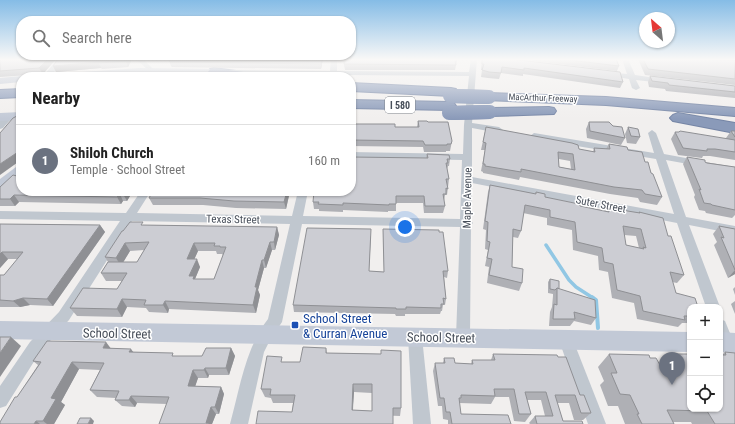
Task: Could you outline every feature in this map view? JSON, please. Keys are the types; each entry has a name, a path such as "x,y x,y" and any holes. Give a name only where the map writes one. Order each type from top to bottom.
{"highway":[{"path":"356,88 450,102 489,102"},
{"path":"0,94 16,93"},
{"name":"I 580","path":"356,94 450,102"},
{"name":"MacArthur Freeway","path":"489,102 563,99 651,109 735,122"},
{"path":"356,112 450,102 489,102"},
{"name":"I 580","path":"356,104 450,102"},
{"name":"MacArthur Freeway","path":"489,102 583,110 651,109 735,112"},
{"path":"0,104 16,103"},
{"path":"651,109 735,106"},
{"path":"651,109 735,128"}],"street":[{"path":"0,81 16,79"},
{"name":"Maple Avenue","path":"463,337 468,125 473,79"},
{"path":"632,79 636,88"},
{"path":"648,79 670,81"},
{"path":"0,126 4,117 16,116"},
{"path":"468,125 507,132"},
{"path":"652,133 712,304"},
{"path":"522,134 705,164"},
{"path":"356,155 467,156"},
{"path":"0,186 16,174"},
{"name":"Suter Street","path":"467,179 735,230"},
{"path":"0,400 35,347 64,316 143,196"},
{"path":"239,424 257,351 275,322 302,196"},
{"name":"Texas Street","path":"0,215 466,223"},
{"name":"School Street","path":"0,330 265,336 463,337 687,342"},
{"path":"415,337 422,424"},
{"path":"566,340 598,424"}],"building":[{"path":"600,79 622,79 623,82"},
{"path":"651,79 674,79 735,86 735,92 669,85 668,83 652,81"},
{"path":"16,116 16,153 0,164 0,133"},
{"path":"418,121 448,122 452,141 451,144 425,145 423,141 356,140 356,124 395,124 395,127 419,127"},
{"path":"589,122 609,122 613,126 622,127 625,138 590,131"},
{"path":"486,127 572,143 578,145 579,149 595,152 594,148 610,149 609,144 627,147 628,150 642,152 645,162 648,162 651,173 653,174 662,197 645,194 642,190 614,187 521,169 521,172 485,166 485,164 483,164 486,143 483,142","holes":["558,152 573,154 575,170 559,167"]},
{"path":"628,127 638,129 640,137 631,136"},
{"path":"680,131 735,140 735,152 715,149 707,149 707,151 683,148 675,132"},
{"path":"731,131 735,131 735,137"},
{"path":"427,154 449,155 450,159 447,159 448,163 446,163 449,179 446,179 448,189 446,188 446,194 443,194 445,206 425,206 424,196 396,196 396,204 389,205 343,203 343,205 318,204 319,202 313,202 314,196 356,196 356,157 428,158"},
{"path":"687,157 705,160 707,163 735,167 735,210 704,203 699,189 701,190"},
{"path":"13,175 16,176 16,195 10,199 0,199 0,187"},
{"path":"490,185 536,194 536,192 545,194 545,197 609,212 609,208 640,213 639,212 663,218 668,236 671,236 684,275 670,272 676,293 695,298 697,304 687,304 687,316 684,316 685,320 643,311 640,296 617,290 613,264 604,262 602,248 577,242 575,222 550,217 550,210 525,205 521,231 513,229 512,267 523,269 522,283 489,275 492,259 487,258 490,242 487,241 488,222 485,221","holes":["623,226 641,229 646,248 643,247 644,249 626,245"]},
{"path":"66,196 118,196 117,197"},
{"path":"150,196 286,196 284,202 234,201 200,198 149,198"},
{"path":"130,222 143,222 141,225 277,227 274,242 270,242 264,260 262,260 255,287 257,287 253,305 165,301 163,305 144,305 146,300 122,299 117,309 70,308 83,288 117,289 127,273 101,273 108,262 137,262 149,242 125,243 116,258 105,257","holes":["194,243 215,243 214,246 226,247 214,279 193,279 194,276 189,276 197,259 187,259"]},
{"path":"0,224 100,225 47,299 23,298 13,301 0,300 0,275 4,275 23,252 2,252 0,254"},
{"path":"719,226 735,229 735,270 721,237 724,238"},
{"path":"307,228 371,229 369,271 384,272 383,229 439,230 439,232 443,232 448,271 443,271 446,299 443,298 444,304 441,304 441,308 406,307 406,309 293,305"},
{"path":"550,279 559,281 559,289 550,289"},
{"path":"557,288 595,300 596,318 574,312 575,319 553,319 554,304 557,305"},
{"path":"0,337 11,337 0,353"},
{"path":"47,341 106,342 103,348 131,349 129,352 173,353 172,356 202,356 206,348 231,348 226,368 205,368 204,370 193,370 188,386 221,387 215,407 211,407 206,423 209,424 159,424 169,397 131,396 129,400 115,400 119,391 90,390 104,363 72,362 51,398 56,399 43,421 36,421 34,424 0,424 15,397 17,397 41,362 33,361"},
{"path":"303,347 326,348 326,353 381,354 381,350 401,351 401,408 393,408 393,424 256,424 258,411 292,412 295,395 270,395 271,389 261,389 267,356 282,357 281,362 300,362","holes":["353,384 372,384 372,411 352,410"]},
{"path":"725,352 735,353 735,424 715,424 708,412 723,412 723,355 726,355"},
{"path":"493,354 557,355 558,357 566,357 580,395 584,395 591,413 581,413 575,395 555,395 563,421 582,421 583,424 537,424 535,416 553,416 546,392 525,392 531,414 519,414 514,389 494,389 495,396 461,395 461,398 459,398 461,414 508,415 511,424 452,424 450,412 446,412 444,398 440,398 435,363 445,363 444,358 454,358 455,363 473,364 472,360 495,360"},
{"path":"609,354 649,355 650,358 656,358 660,365 683,366 676,354 687,354 687,410 667,410 674,424 642,424 630,395 620,394 611,373 617,373"},
{"path":"80,418 91,418 88,424 77,424"}],"waterway":[{"path":"546,245 569,280 576,287 593,298"},
{"path":"592,297 596,300 598,328"}],"place":[{"name":"School Street & Curran Avenue","path":"295,325"},
{"name":"Shiloh Church","path":"672,385"}]}
